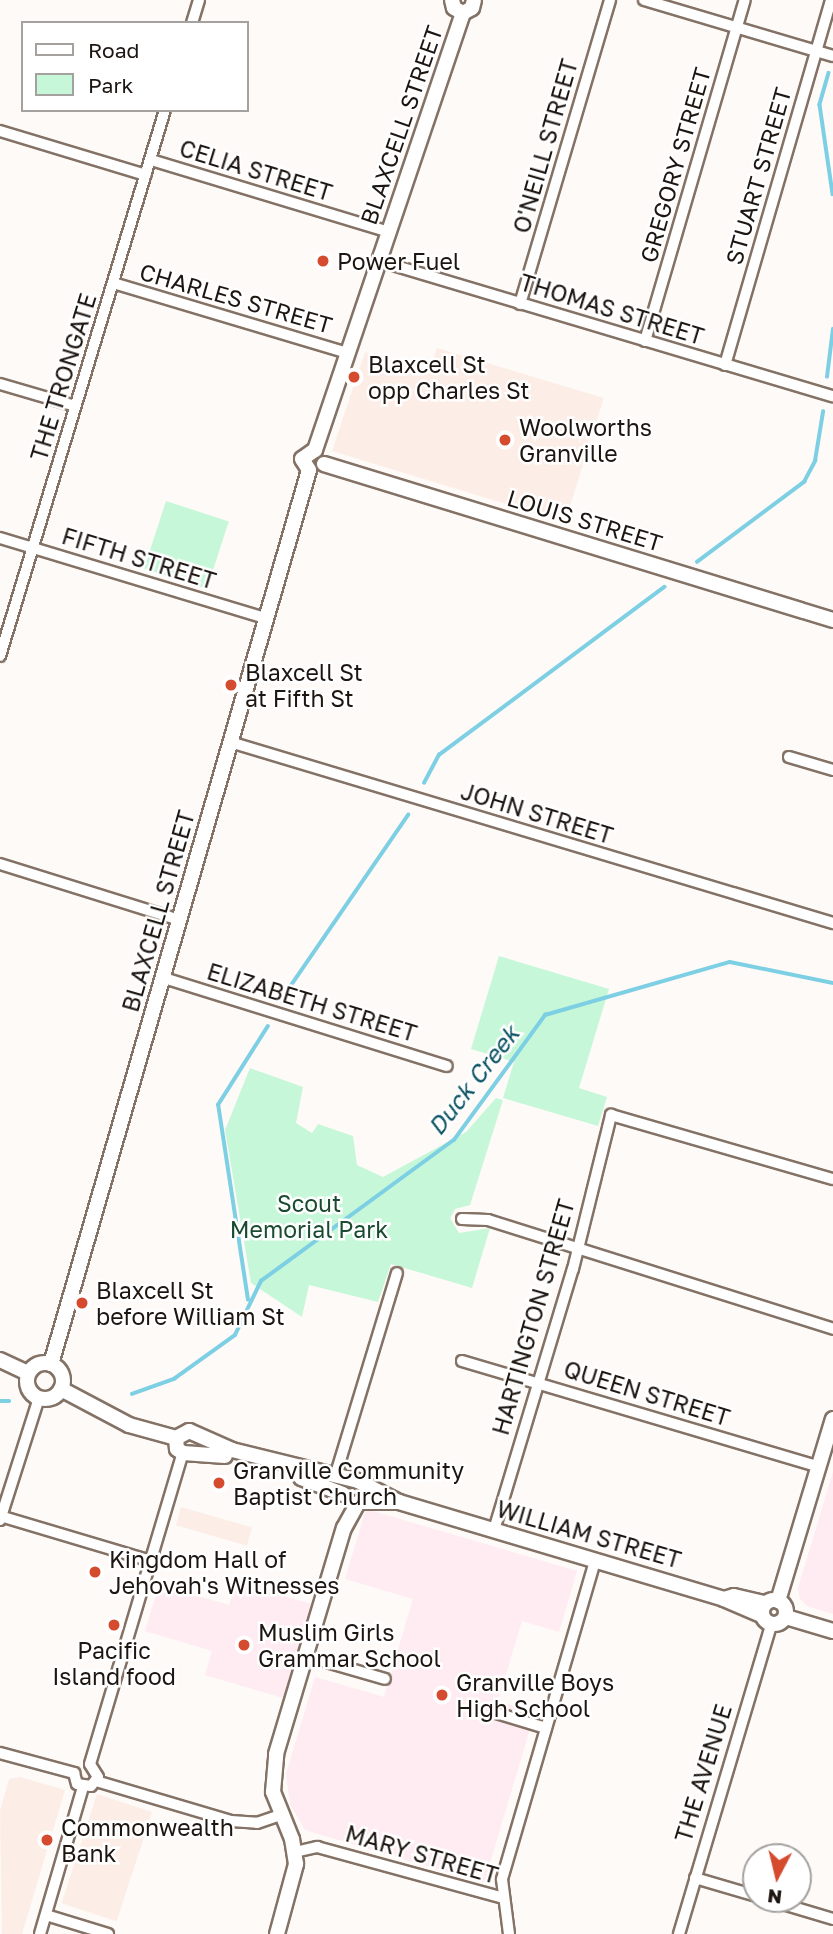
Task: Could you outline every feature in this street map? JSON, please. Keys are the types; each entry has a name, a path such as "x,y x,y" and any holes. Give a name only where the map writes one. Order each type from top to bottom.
{"street":[{"path":"193,21 199,0"},
{"path":"452,0 454,9 463,13 472,8 474,0"},
{"name":"O'NEILL STREET","path":"520,304 610,0"},
{"path":"644,0 833,56"},
{"name":"GREGORY STREET","path":"645,341 745,0"},
{"name":"STUART STREET","path":"725,365 831,0"},
{"name":"BLAXCELL STREET","path":"315,450 463,13"},
{"name":"THE TRONGATE","path":"0,656 164,112"},
{"path":"0,131 146,175"},
{"name":"CELIA STREET","path":"150,160 389,232"},
{"name":"THOMAS STREET","path":"379,261 833,396"},
{"name":"CHARLES STREET","path":"113,283 348,352"},
{"path":"0,384 75,406"},
{"path":"315,450 321,453 324,464 318,471 309,470 302,459 315,450"},
{"name":"LOUIS STREET","path":"324,464 833,620"},
{"name":"BLAXCELL STREET","path":"51,1364 309,470"},
{"name":"FIFTH STREET","path":"0,538 265,618"},
{"name":"JOHN STREET","path":"230,742 833,923"},
{"path":"789,757 833,770"},
{"path":"0,864 180,920"},
{"name":"ELIZABETH STREET","path":"164,978 447,1066"},
{"name":"HARTINGTON STREET","path":"494,1530 577,1248 611,1115 833,1179"},
{"path":"462,1219 488,1220 833,1329"},
{"path":"277,1934 295,1870 295,1852 273,1792 275,1761 344,1528 397,1273"},
{"path":"0,1360 28,1373"},
{"name":"QUEEN STREET","path":"463,1361 819,1467"},
{"path":"37,1364 51,1364 61,1373 61,1389 53,1397 39,1398 28,1388 28,1373 37,1364"},
{"path":"61,1389 129,1425 176,1438"},
{"path":"39,1398 0,1517 151,1561"},
{"name":"THE AVENUE","path":"679,1934 769,1611 833,1419"},
{"path":"90,1764 151,1561 189,1452 198,1445 196,1435 185,1431 176,1438"},
{"name":"WILLIAM STREET","path":"196,1435 350,1492"},
{"path":"176,1438 177,1449 189,1452"},
{"name":"WILLIAM STREET","path":"189,1452 226,1457 350,1492 400,1502 724,1599 734,1596 769,1611"},
{"path":"503,1898 502,1879 595,1560"},
{"path":"769,1611 833,1631"},
{"path":"306,1656 385,1679"},
{"path":"496,1713 546,1728"},
{"path":"0,1753 74,1773"},
{"path":"83,1787 75,1782 74,1773 79,1765 90,1764"},
{"path":"90,1764 97,1773 96,1780"},
{"path":"40,1934 83,1787 96,1780 232,1821 257,1823 280,1815"},
{"name":"MARY STREET","path":"295,1852 317,1847 503,1898 509,1934"},
{"path":"695,1878 742,1892"},
{"path":"812,1913 833,1919"},
{"path":"46,1915 108,1934"}],"shaded area":[{"path":"437,348 604,398 565,522 332,451 365,352 429,372"},
{"path":"833,1472 833,1614 807,1606 800,1599 798,1588"},
{"path":"181,1507 252,1527 247,1546 176,1525"},
{"name":"Granville Boys High School","path":"366,1509 577,1571 559,1632 522,1621 498,1701 535,1712 484,1883 305,1830 290,1804 286,1774 315,1677 384,1697 413,1599 345,1579"},
{"name":"Muslim Girls Grammar School","path":"237,1582 311,1604 283,1698 205,1675 212,1651 145,1631 159,1585 229,1605"},
{"path":"20,1777 65,1790 22,1934 2,1934 0,1811 9,1779"},
{"path":"97,1794 152,1812 117,1921 61,1903"}],"green space":[{"path":"166,501 229,521 207,589 144,569"},
{"path":"499,956 609,989 579,1088 607,1097 598,1126 503,1098 514,1062 471,1049"},
{"name":"Scout Memorial Park","path":"250,1068 303,1087 296,1123 312,1133 318,1124 353,1136 357,1165 383,1177 466,1132 496,1098 503,1100 470,1205 455,1209 450,1218 459,1233 490,1228 472,1288 391,1264 378,1302 309,1285 302,1317 251,1283 225,1130"}],"waterway":[{"path":"829,73 820,105 833,194"},
{"path":"827,377 833,329"},
{"path":"697,562 804,482 815,461 823,412"},
{"path":"424,783 439,755 664,587"},
{"path":"283,997 408,815"},
{"name":"Duck Creek","path":"132,1394 174,1379 235,1335 261,1281 454,1140 545,1015 730,962 833,983"},
{"path":"248,1300 218,1105 268,1026"},
{"name":"Duck Creek","path":"0,1401 9,1401"}],"place":[{"name":"Power Fuel","path":"323,261"},
{"name":"Blaxcell St opp Charles St","path":"354,377"},
{"name":"Woolworths Granville","path":"505,440"},
{"name":"Blaxcell St at Fifth St","path":"231,685"},
{"name":"Blaxcell St before William St","path":"82,1303"},
{"name":"Granville Community Baptist Church","path":"219,1483"},
{"name":"Kingdom Hall of Jehovah's Witnesses","path":"95,1572"},
{"name":"Pacific Island food","path":"114,1625"},
{"name":"Muslim Girls Grammar School","path":"244,1645"},
{"name":"Granville Boys High School","path":"442,1695"},
{"name":"Commonwealth Bank","path":"47,1840"}]}
